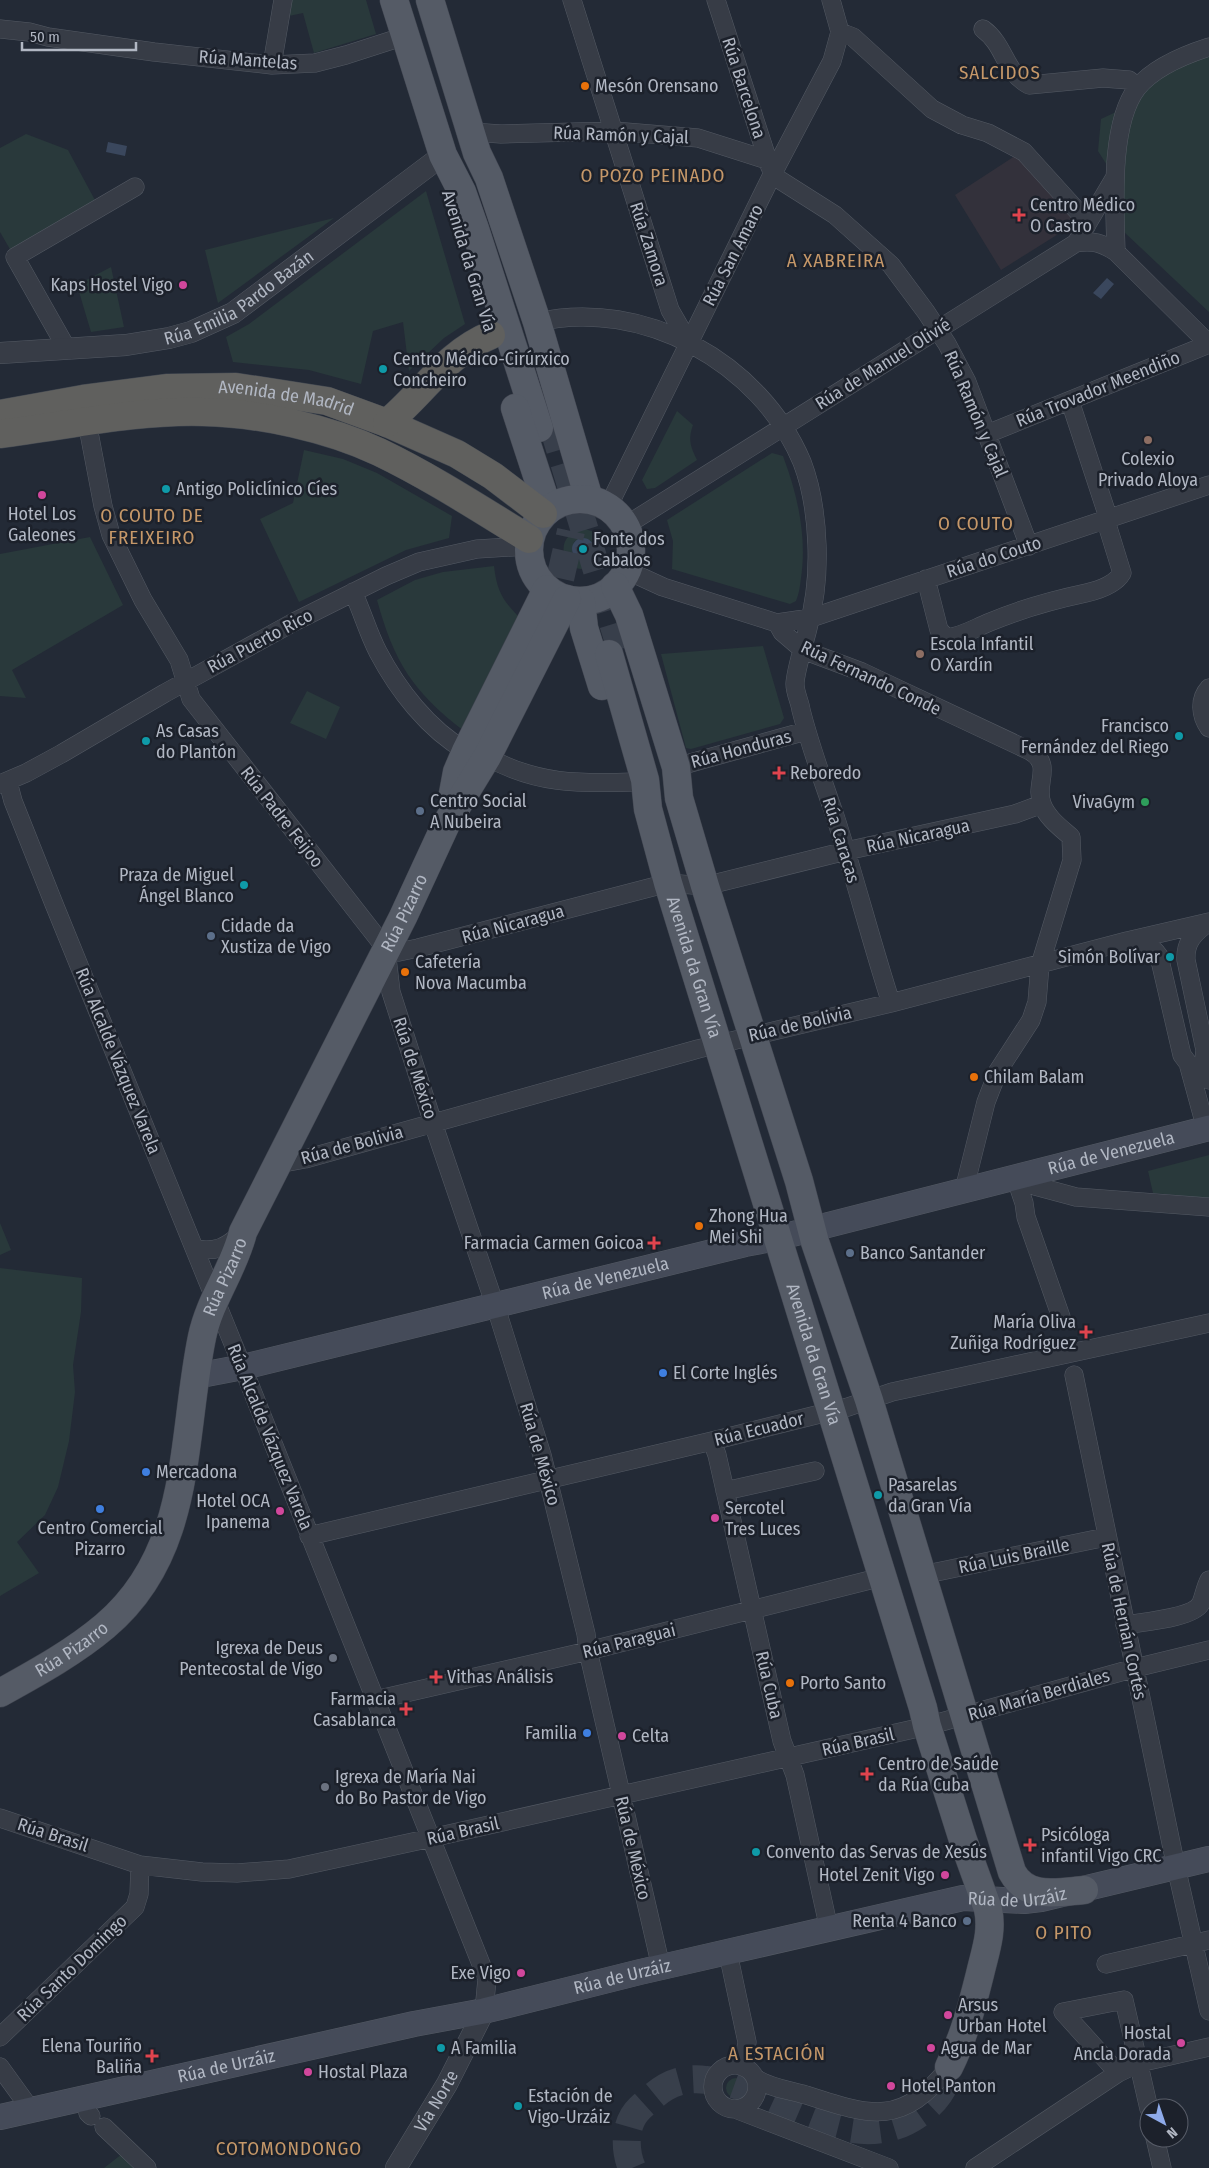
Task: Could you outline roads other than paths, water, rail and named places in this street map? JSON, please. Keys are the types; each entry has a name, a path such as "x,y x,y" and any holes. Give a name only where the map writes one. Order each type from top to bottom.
{"highway":[{"path":"387,423 409,404 444,365 479,340 492,335"},
{"name":"Avenida de Madrid","path":"2,424 83,399 168,388 236,387 328,401 387,423 457,454 494,476 545,512"},
{"name":"Avenida de Madrid","path":"2,424 88,422 170,412 203,412 269,419 348,439 394,460 425,476 529,543"}],"main road":[{"name":"Avenida da Gran Vía","path":"394,0 443,155 462,192 545,426 478,183 474,143"},
{"name":"Avenida da Gran Vía","path":"430,0 474,143 490,178 537,322 607,511"},
{"name":"Avenida da Gran Vía","path":"443,155 447,198 492,335 545,512"},
{"path":"568,500 607,511 630,540 630,555 621,578 593,599 565,596 536,577 530,562 529,543 534,526 545,512 568,500"},
{"name":"Avenida da Gran Vía","path":"621,578 629,615 676,767 679,798 705,886 812,1229 869,1400 1012,1872 1022,1884 1038,1892 1084,1890"},
{"name":"Avenida da Gran Vía","path":"565,596 584,628 633,782 648,809"},
{"name":"Rúa Pizarro","path":"0,1693 56,1661 106,1626 130,1600 150,1573 168,1534 179,1499 202,1337 214,1298 240,1247 243,1232 386,949 446,824 476,754 565,596"},
{"name":"Avenida da Gran Vía","path":"679,798 662,772 615,652 645,780 648,809 668,883 776,1238 832,1411 927,1726 990,1920 989,1937 965,2032 949,2067"},
{"name":"Rúa Pizarro","path":"456,783 465,775 491,723"},
{"name":"Rúa Pizarro","path":"446,824 457,772 476,754"},
{"name":"Rúa de Venezuela","path":"196,1376 776,1238 1015,1176 1208,1129"},
{"name":"Rúa de Urzáiz","path":"20,2111 93,2114 414,2024 484,2011 661,1967 963,1898 1032,1900 1084,1890 1209,1859"}],"street":[{"path":"272,65 283,0"},
{"name":"Rúa Zamora","path":"572,0 670,310 689,342"},
{"name":"Rúa Barcelona","path":"716,0 770,167"},
{"name":"Rúa San Amaro","path":"607,511 689,342 770,167 832,61 840,32 832,0"},
{"name":"Rúa Mantelas","path":"0,29 154,52 272,65 315,63 346,56 405,36"},
{"path":"983,29 994,37 1007,64 1018,80 1029,85 1103,78 1129,80 1138,87"},
{"path":"840,32 853,37 932,109 962,125 988,133 1024,152 1081,215 1087,225"},
{"name":"Rúa de Manuel Olivié","path":"1116,252 1115,176 1121,128 1126,106 1138,87 1162,67 1184,55 1209,47"},
{"name":"Rúa Ramón y Cajal","path":"474,143 501,134 614,131 698,138 770,167 835,215 891,265 938,330 967,382 1029,546"},
{"name":"Rúa Emilia Pardo Bazán","path":"1,351 126,345 169,338 212,324 233,313 443,155"},
{"name":"Rúa de Manuel Olivié","path":"607,511 783,427 1076,243 1115,176"},
{"path":"67,349 14,257 135,187"},
{"path":"1076,243 1090,240 1116,252 1209,344"},
{"name":"Rúa Caracas","path":"537,322 574,318 628,321 689,342 722,362 739,377 783,427 802,463 815,516 817,560 811,618 795,684 806,731 846,851 891,1003"},
{"name":"Rúa Trovador Meendiño","path":"986,434 1209,344"},
{"path":"926,579 940,630 947,638 960,636 989,622 1044,602 1095,591 1118,579 1122,573 1070,401"},
{"name":"Rúa Padre Feijoo","path":"88,422 103,506 111,536 143,600 178,660 184,682 194,703 386,949"},
{"name":"Rúa do Couto","path":"777,623 811,618 1209,485"},
{"name":"Rúa Puerto Rico","path":"2,782 61,754 184,682 353,592 419,562 477,549 529,543"},
{"path":"621,578 662,587 777,623"},
{"path":"353,592 378,651 395,679 424,718 450,741 510,769 548,780 576,783 633,782"},
{"name":"Rúa Fernando Conde","path":"777,623 782,632 803,650 862,672 1038,755 1043,768 1040,790 1042,804"},
{"path":"1208,688 1203,697 1202,706 1203,716 1209,728"},
{"name":"Rúa Honduras","path":"676,767 806,731"},
{"name":"Rúa Alcalde Vázquez Varela","path":"2,782 13,801 243,1366 375,1700 432,1838 487,1979 484,2011"},
{"path":"964,1190 986,1102 998,1071 1031,1020 1037,1002 1040,965 1072,860 1071,838 1051,818 1042,804"},
{"name":"Rúa Nicaragua","path":"386,949 399,952 418,948 668,883 705,886 846,851 1015,814 1042,804"},
{"path":"1209,922 1190,938 1185,950 1205,1050 1204,1058 1209,1080"},
{"name":"Rúa de Bolivia","path":"278,1164 305,1159 716,1044 891,1003 1127,941 1209,922"},
{"path":"1127,941 1145,943 1154,948 1159,956 1182,1055 1188,1063 1208,1129"},
{"name":"Rúa de México","path":"386,949 391,992 495,1305 548,1479 586,1634 588,1651 661,1967"},
{"path":"1015,1176 1024,1203 1026,1217 1061,1317"},
{"name":"Rúa de Venezuela","path":"1015,1176 1035,1186 1076,1198 1209,1207"},
{"path":"195,1249 207,1251 227,1246 243,1232"},
{"name":"Rúa Ecuador","path":"310,1536 712,1441 832,1411 892,1392 1209,1323"},
{"name":"Rúa de Hernán Cortés","path":"1074,1375 1106,1537 1176,1867 1202,1942 1209,2011"},
{"name":"Rúa Cuba","path":"712,1441 726,1491 782,1741 795,1775 829,1929"},
{"path":"726,1491 815,1472"},
{"name":"Rúa Luis Braille","path":"922,1575 1106,1537"},
{"name":"Rúa Paraguai","path":"375,1700 588,1651 882,1577"},
{"path":"1125,1625 1183,1614 1193,1610 1201,1604 1204,1590 1209,1580"},
{"name":"Rúa María Berdiales","path":"927,1726 1135,1668 1209,1650"},
{"name":"Rúa Brasil","path":"0,1818 140,1865 237,1874 289,1868 432,1838 927,1726"},
{"name":"Rúa Santo Domingo","path":"0,2037 135,1907 139,1894 140,1865"},
{"path":"1106,1964 1202,1942"},
{"path":"728,1953 747,2042 749,2073 757,2085 753,2099 742,2108 735,2109"},
{"path":"1118,2073 1063,2012 1124,2000 1147,2098"},
{"name":"Vía Norte","path":"396,2168 447,2084 484,2011"},
{"path":"975,2168 1118,2073 1139,2063 1209,2047"},
{"path":"889,2168 721,2104 714,2092 716,2077 725,2068 737,2065 774,2087 790,2090 842,2107 878,2113 896,2110 917,2100 935,2085 949,2067"},
{"path":"0,2067 20,2111"},
{"path":"93,2114 147,2168"},
{"path":"1157,2148 1162,2168"}],"water":[{"path":"108,142 127,146 125,156 106,152"},
{"path":"1107,278 1114,284 1101,299 1093,293"},
{"path":"583,538 591,541 594,549 591,557 583,560 575,557 572,549 575,541"}],"tunnel":[{"path":"552,423 621,649"},
{"path":"544,617 558,588 571,531"},
{"path":"632,2168 627,2145 628,2129 631,2121 640,2108 663,2089 675,2083 696,2079 729,2083 828,2123 851,2129 874,2130 897,2125 926,2108 940,2093 946,2081 949,2067"}],"place":[{"name":"Mesón Orensano","path":"585,86"},
{"name":"Centro Médico O Castro","path":"1019,215"},
{"name":"Kaps Hostel Vigo","path":"183,285"},
{"name":"Centro Médico-Cirúrxico Concheiro","path":"383,369"},
{"name":"Colexio Privado Aloya","path":"1148,440"},
{"name":"Antigo Policlínico Cíes","path":"166,489"},
{"name":"Hotel Los Galeones","path":"42,495"},
{"name":"Fonte dos Cabalos","path":"583,549"},
{"name":"Escola Infantil O Xardín","path":"920,654"},
{"name":"Francisco Fernández del Riego","path":"1179,736"},
{"name":"As Casas do Plantón","path":"146,741"},
{"name":"Reboredo","path":"779,773"},
{"name":"VivaGym","path":"1145,802"},
{"name":"Centro Social A Nubeira","path":"420,811"},
{"name":"Praza de Miguel Ángel Blanco","path":"244,885"},
{"name":"Cidade da Xustiza de Vigo","path":"211,936"},
{"name":"Simón Bolívar","path":"1170,957"},
{"name":"Cafetería Nova Macumba","path":"405,972"},
{"name":"Chilam Balam","path":"974,1077"},
{"name":"Zhong Hua Mei Shi","path":"699,1226"},
{"name":"Farmacia Carmen Goicoa","path":"654,1243"},
{"name":"Banco Santander","path":"850,1253"},
{"name":"María Oliva Zuñiga Rodríguez","path":"1086,1332"},
{"name":"El Corte Inglés","path":"663,1373"},
{"name":"Mercadona","path":"146,1472"},
{"name":"Pasarelas da Gran Vía","path":"878,1495"},
{"name":"Centro Comercial Pizarro","path":"100,1509"},
{"name":"Hotel OCA Ipanema","path":"280,1511"},
{"name":"Sercotel Tres Luces","path":"715,1518"},
{"name":"Igrexa de Deus Pentecostal de Vigo","path":"333,1658"},
{"name":"Vithas Análisis","path":"436,1677"},
{"name":"Porto Santo","path":"790,1683"},
{"name":"Farmacia Casablanca","path":"406,1709"},
{"name":"Familia","path":"587,1733"},
{"name":"Celta","path":"622,1736"},
{"name":"Centro de Saúde da Rúa Cuba","path":"867,1774"},
{"name":"Igrexa de María Nai do Bo Pastor de Vigo","path":"325,1787"},
{"name":"Psicóloga infantil Vigo CRC","path":"1030,1845"},
{"name":"Convento das Servas de Xesús","path":"756,1852"},
{"name":"Hotel Zenit Vigo","path":"945,1875"},
{"name":"Renta 4 Banco","path":"967,1921"},
{"name":"Exe Vigo","path":"521,1973"},
{"name":"Arsus Urban Hotel","path":"948,2015"},
{"name":"Hostal Ancla Dorada","path":"1181,2043"},
{"name":"A Familia","path":"441,2048"},
{"name":"Agua de Mar","path":"931,2048"},
{"name":"Elena Touriño Baliña","path":"152,2056"},
{"name":"Hostal Plaza","path":"308,2072"},
{"name":"Hotel Panton","path":"891,2086"},
{"name":"Estación de Vigo-Urzáiz","path":"518,2106"}],"district":[{"name":"SALCIDOS","path":"1000,72"},
{"name":"O POZO PEINADO","path":"653,175"},
{"name":"A XABREIRA","path":"836,260"},
{"name":"O COUTO","path":"976,523"},
{"name":"O COUTO DE FREIXEIRO","path":"152,526"},
{"name":"O PITO","path":"1064,1932"},
{"name":"A ESTACIÓN","path":"777,2053"},
{"name":"COTOMONDONGO","path":"289,2148"}]}
